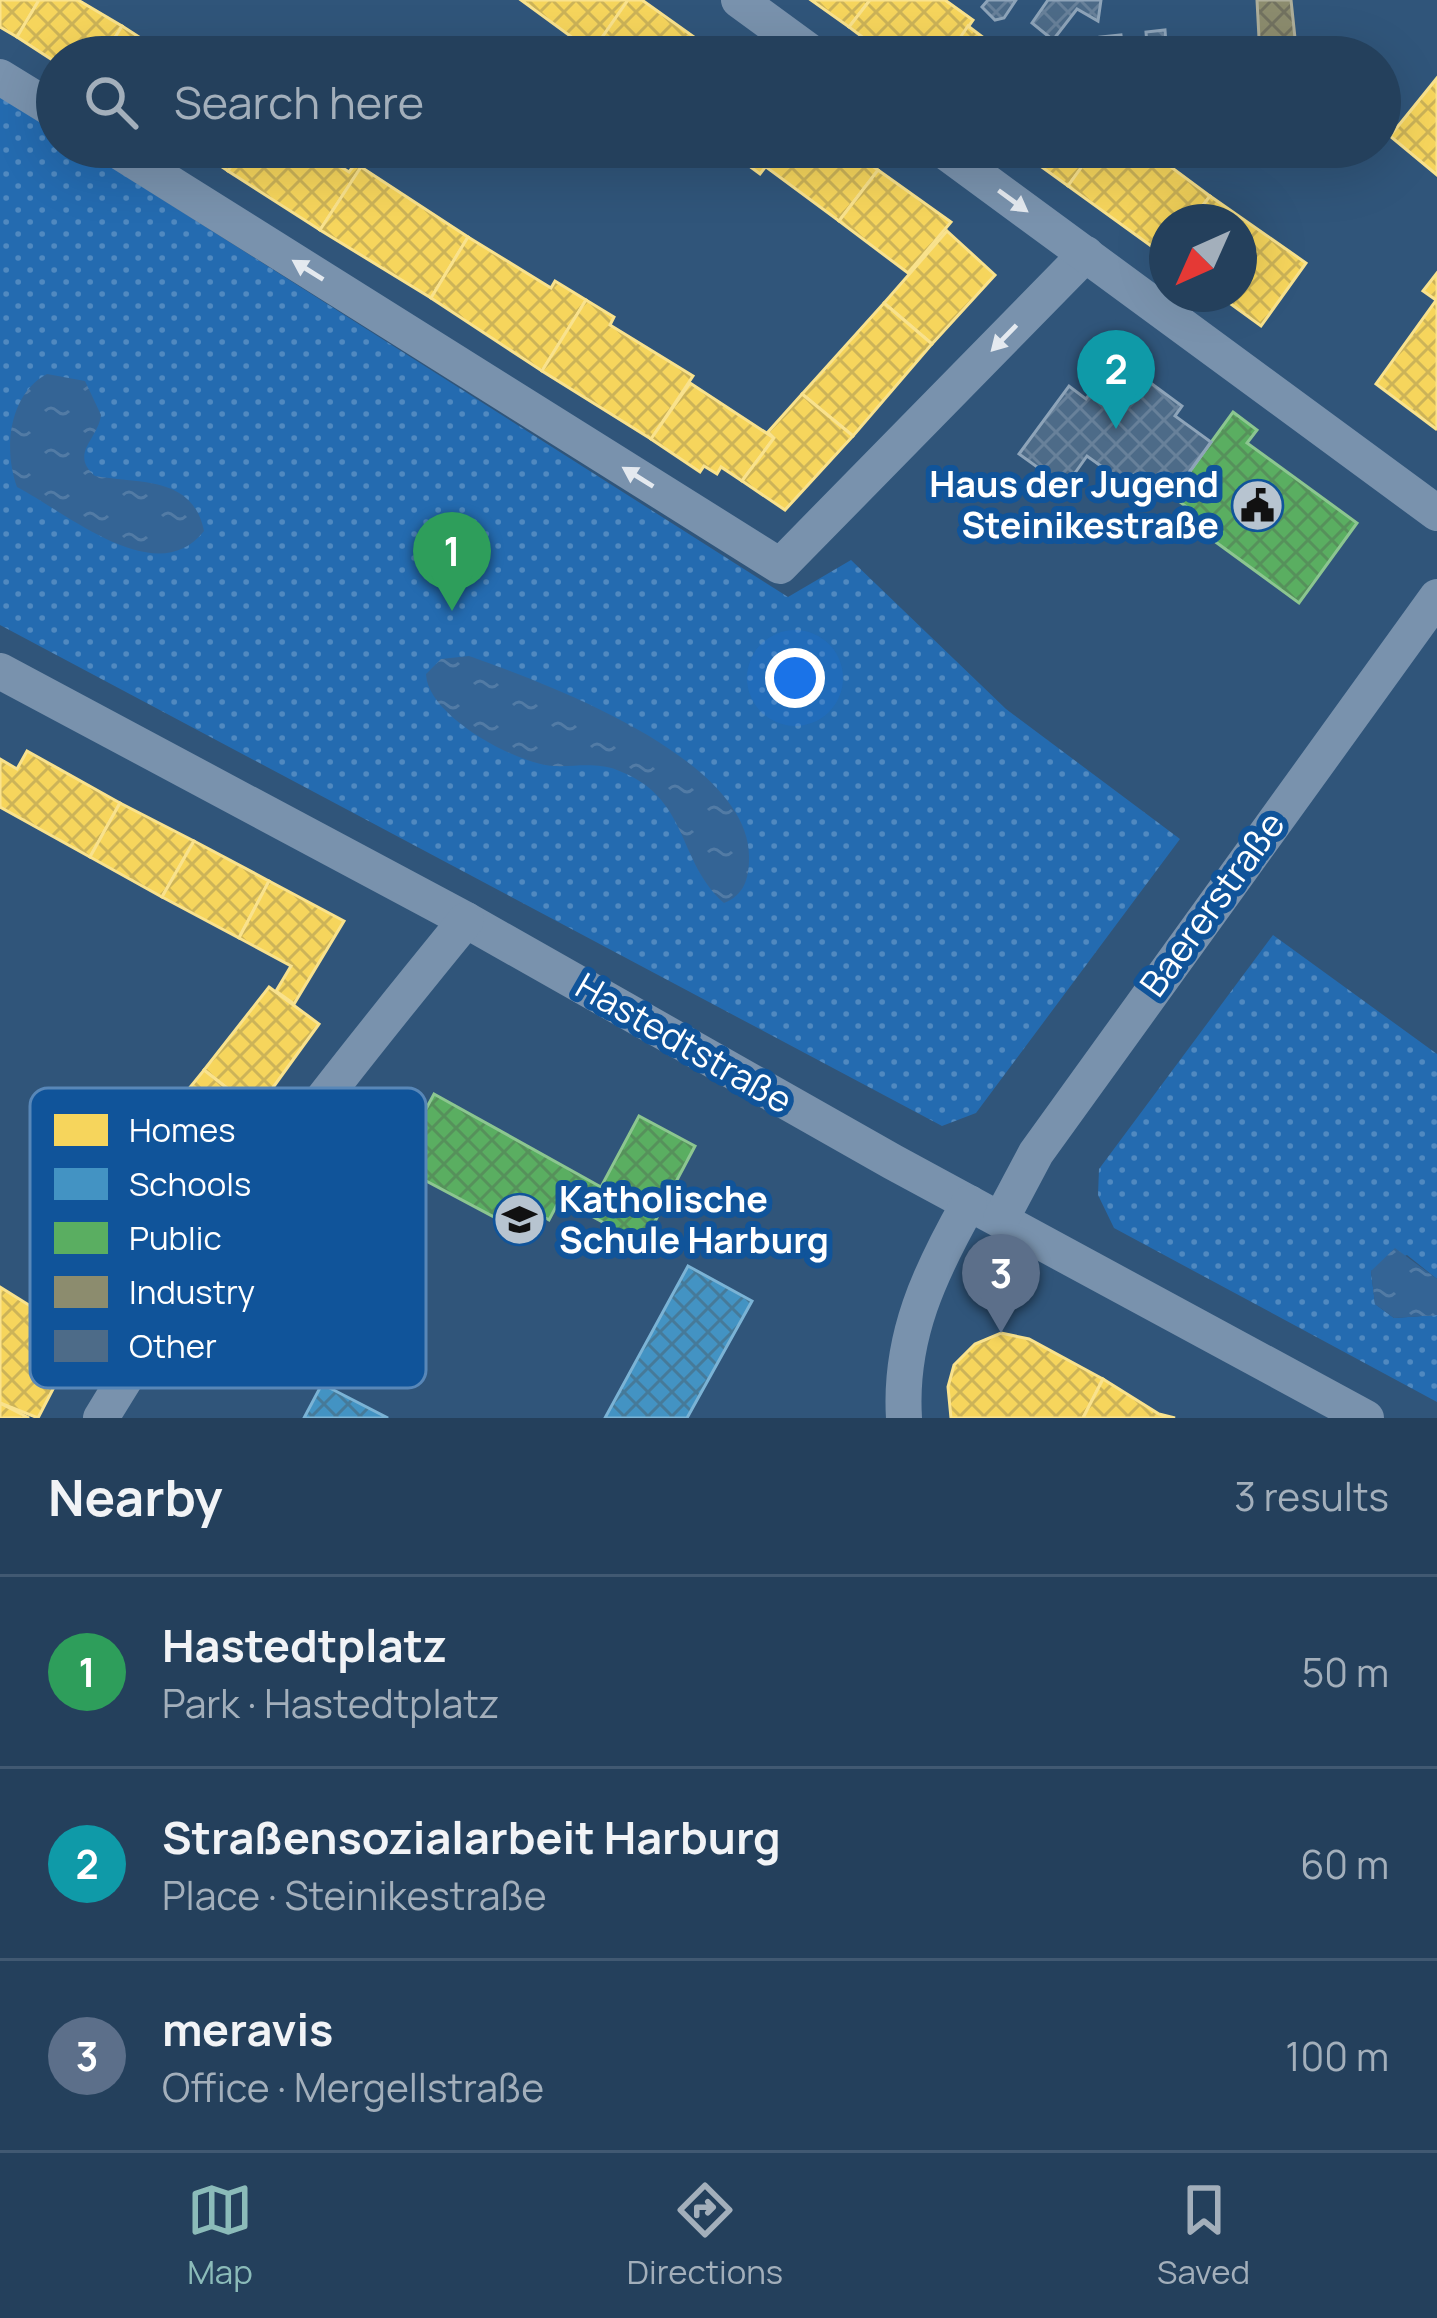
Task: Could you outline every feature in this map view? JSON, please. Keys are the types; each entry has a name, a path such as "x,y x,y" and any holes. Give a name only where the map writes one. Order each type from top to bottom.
{"street":[{"path":"739,0 788,36"},
{"path":"0,76 36,99"},
{"path":"145,168 780,566 1086,254"},
{"path":"968,168 1437,513"},
{"name":"Baererstraße","path":"904,1418 905,1353 915,1315 985,1211 1036,1153 1437,597"},
{"name":"Hastedtstraße","path":"0,671 466,920 1366,1418"},
{"path":"334,1088 466,920"},
{"path":"111,1414 128,1388"}],"shaded area":[{"path":"0,96 36,119 36,168 113,168 788,597 851,560 1006,709 1180,839 976,1113 942,1126 0,625"},
{"path":"1273,935 1437,1054 1437,1279 1407,1255 1371,1271 1375,1304 1394,1318 1437,1315 1437,1402 1114,1228 1098,1195 1099,1169"}],"water":[{"path":"47,374 85,381 101,415 85,453 95,476 147,482 177,492 198,513 204,531 184,548 162,553 137,550 85,528 17,487 10,456 12,424 24,395"},
{"path":"469,656 593,706 682,758 717,789 741,822 749,858 741,891 724,903 697,868 670,813 641,782 593,765 536,763 496,746 456,720 430,690 426,674 441,659"},
{"path":"1395,1248 1437,1279 1437,1315 1394,1318 1375,1304 1371,1271"}],"building: Homes":[{"path":"0,0 39,0 17,37 0,27"},
{"path":"39,0 78,0 122,26 116,36 36,36 36,49 17,37"},
{"path":"521,0 628,0 603,36 570,36"},
{"path":"628,0 642,0 693,36 603,36"},
{"path":"811,0 870,0 849,27"},
{"path":"870,0 945,0 973,20 962,36 861,36 849,27"},
{"path":"122,26 137,36 116,36"},
{"path":"968,26 981,36 961,36"},
{"path":"1437,78 1437,175 1401,145 1401,122"},
{"path":"343,168 349,172 360,168 320,230 228,171"},
{"path":"363,168 468,237 431,298 320,230"},
{"path":"767,168 878,170 839,221"},
{"path":"1043,168 1081,168 1068,186"},
{"path":"1081,168 1172,168 1210,196 1204,204 1149,204 1149,244 1068,186"},
{"path":"878,170 951,222 908,273 839,221"},
{"path":"1257,229 1306,263 1261,326 1242,312 1257,312"},
{"path":"947,231 995,275 932,344 884,303"},
{"path":"468,237 551,288 555,281 586,300 542,371 431,298"},
{"path":"1437,273 1437,299 1436,300 1423,291"},
{"path":"1437,299 1437,428 1436,429 1376,384"},
{"path":"586,300 614,317 610,325 693,376 651,439 542,371"},
{"path":"884,303 932,344 853,436 802,394"},
{"path":"690,383 774,438 742,481 721,467 717,474 704,466 700,472 651,439"},
{"path":"802,394 853,436 785,510 742,481 774,438 768,432"},
{"path":"27,751 120,803 90,857 0,807 0,759 17,769"},
{"path":"120,803 194,841 162,897 90,857"},
{"path":"194,841 269,881 239,938 162,897"},
{"path":"269,881 344,921 294,1004 276,991 291,966 239,938"},
{"path":"269,987 319,1024 273,1088 227,1088 204,1070"},
{"path":"204,1070 227,1088 189,1088"},
{"path":"0,1287 30,1306 30,1388 54,1388 38,1418 0,1403"},
{"path":"1001,1333 1029,1339 1103,1379 1083,1418 951,1418 948,1387 954,1365 975,1344"},
{"path":"1103,1379 1159,1414 1175,1418 1083,1418"},
{"path":"0,1403 29,1418 0,1418"}],"building: Schools":[{"path":"688,1266 752,1301 687,1418 605,1418"},
{"path":"320,1388 330,1388 388,1418 304,1418"}],"building: Public":[{"name":"Haus der Jugend Steinikestraße","path":"1233,412 1257,430 1247,443 1357,523 1299,603 1213,540 1216,535 1172,496"},
{"path":"434,1094 601,1187 639,1116 695,1146 643,1244 560,1199 549,1220 539,1214 528,1235 426,1181 426,1109"}],"building: Industry":[{"path":"1257,0 1291,0 1295,36 1259,36"}],"building: Other":[{"path":"988,0 1016,0 1004,18 995,20 982,7"},
{"path":"1048,0 1101,0 1098,21 1077,9 1056,36 1048,36 1032,23"},
{"path":"1165,30 1165,36 1146,36 1146,32"},
{"path":"1129,367 1182,406 1175,416 1211,442 1172,496 1163,496 1133,475 1126,484 1087,456 1065,487 1019,454 1069,386 1086,399 1105,373 1117,383"}],"place":[{"name":"Straßensozialarbeit Harburg","path":"1116,429"},
{"name":"Haus der Jugend Steinikestraße","path":"1258,505"},
{"name":"Hastedtplatz","path":"452,611"},
{"name":"Katholische Schule Harburg","path":"520,1220"},
{"name":"meravis","path":"1001,1333"}]}
